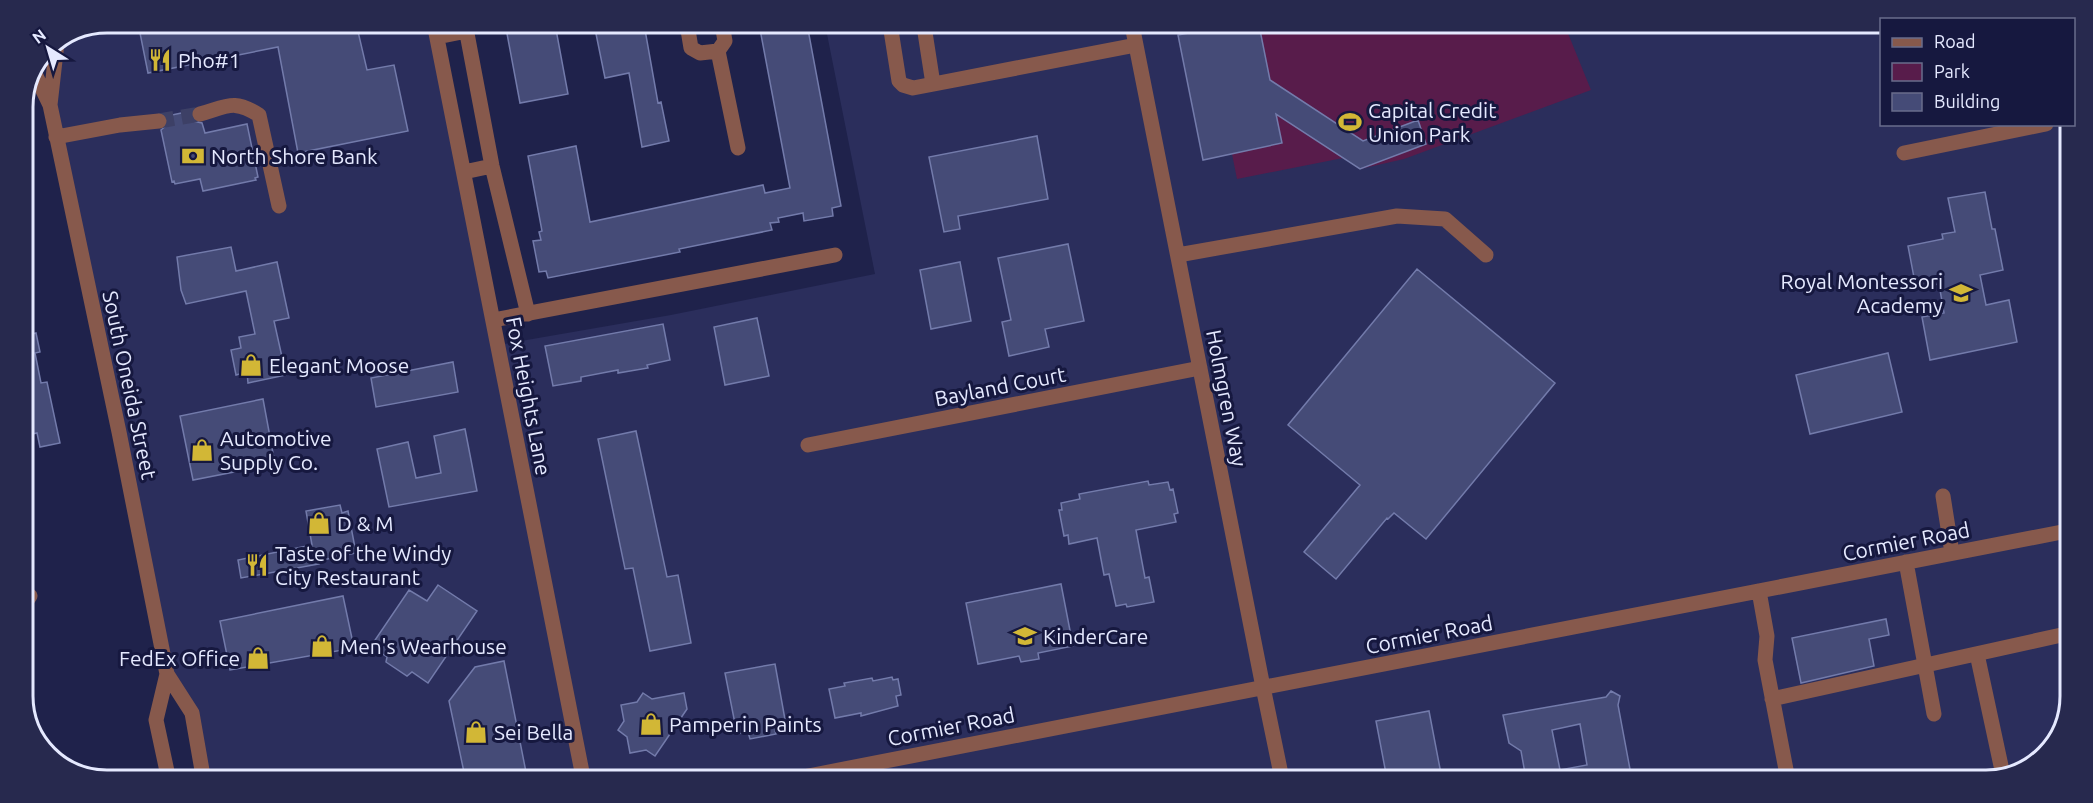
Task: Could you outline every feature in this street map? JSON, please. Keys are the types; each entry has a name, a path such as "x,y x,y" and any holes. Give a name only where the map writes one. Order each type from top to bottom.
{"street":[{"name":"Fox Heights Lane","path":"437,33 582,770"},
{"path":"467,33 492,166 528,314"},
{"path":"688,33 691,48 700,53 718,51"},
{"path":"723,33 724,41 718,51 738,148"},
{"path":"891,33 899,81 913,88 1136,45"},
{"path":"925,33 933,84"},
{"name":"Holmgren Way","path":"1134,33 1280,770"},
{"name":"South Oneida Street","path":"50,105 56,54"},
{"name":"South Oneida Street","path":"38,80 50,105 167,674 192,713 202,770"},
{"path":"200,114 234,104 247,107 259,115 279,206"},
{"path":"56,137 120,125 159,121"},
{"path":"1904,153 2036,126"},
{"path":"464,172 492,166"},
{"path":"1178,255 1397,216 1445,219 1486,255"},
{"path":"493,320 835,255"},
{"name":"Bayland Court","path":"808,445 1200,368"},
{"path":"1943,496 1952,553"},
{"name":"Cormier Road","path":"839,770 2060,532"},
{"path":"1906,562 1934,714"},
{"path":"1759,591 1767,636 1765,660 1786,770"},
{"path":"1772,699 2060,635"},
{"path":"1977,654 2001,768"},
{"name":"South Oneida Street","path":"167,674 156,720 167,770"}],"shaded area":[{"path":"436,33 498,345 671,315 875,274 827,33 1880,33 1880,126 2060,126 2059,711 2048,737 2031,755 2010,766 1986,770 202,770 192,713 167,674 56,137 57,53 66,45 92,34"}],"green space":[{"name":"Capital Credit Union Park","path":"1190,33 1568,33 1591,90 1404,159 1360,169 1343,158 1237,179 1232,154 1203,160 1178,35"}],"building":[{"path":"140,33 358,33 367,70 394,65 408,131 298,153 278,47 148,73"},
{"path":"507,33 557,33 568,94 520,103"},
{"path":"596,33 646,33 658,103 661,102 669,141 642,147 629,73 605,78"},
{"path":"761,33 809,33 841,206 832,208 833,216 804,221 803,213 778,218 779,222 770,223 772,230 679,249 680,252 548,278 546,271 539,272 533,241 541,240 539,232 542,231 528,156 576,146 590,222 763,185 765,193 790,188"},
{"path":"1261,33 1270,80 1363,141 1418,120 1426,144 1360,169 1276,114 1282,143 1203,160 1178,35"},
{"path":"191,111 193,121 202,123 205,133 247,124 258,177 255,178 256,180 203,191 200,179 175,184 174,181 172,182 161,130 168,124 167,116"},
{"path":"1037,136 1048,199 958,216 960,229 944,232 929,157"},
{"path":"1985,192 2003,270 1980,275 1986,305 2009,300 2017,342 1930,360 1922,317 1944,313 1939,284 1916,288 1908,246 1943,239 1942,234 1955,232 1948,198"},
{"path":"1068,244 1084,321 1045,329 1049,347 1009,356 1002,322 1011,320 998,258"},
{"path":"231,247 236,271 277,262 289,318 274,321 286,375 248,383 247,372 236,375 231,350 241,348 239,337 255,334 246,291 186,304 181,290 177,257"},
{"path":"960,262 971,321 931,329 920,270"},
{"path":"1417,269 1555,383 1426,539 1394,513 1387,518 1336,579 1304,552 1360,485 1288,425"},
{"path":"757,318 769,376 725,385 714,327"},
{"path":"663,324 670,360 647,365 648,368 618,373 618,370 581,377 581,381 553,386 545,346"},
{"path":"36,333 40,352 35,353 41,383 47,382 60,443 40,447 37,433 33,434 33,334"},
{"path":"1888,353 1902,412 1810,434 1796,375"},
{"path":"453,362 458,392 376,407 371,378"},
{"path":"263,399 275,464 193,480 180,416"},
{"path":"465,429 477,491 389,507 377,449 408,442 416,478 441,473 434,436"},
{"path":"636,431 667,577 678,575 691,643 650,651 633,568 625,569 598,439"},
{"path":"1148,481 1149,485 1168,482 1170,490 1173,489 1178,513 1174,514 1176,522 1136,530 1145,578 1149,577 1154,602 1127,607 1126,604 1116,606 1109,574 1104,575 1097,538 1069,544 1068,535 1064,536 1059,510 1062,510 1061,503 1080,499 1079,494"},
{"path":"340,505 342,513 348,511 356,553 318,561 319,564 241,578 238,560 312,545 306,511"},
{"path":"1061,584 1073,646 1038,653 1039,659 1021,662 1019,656 978,664 966,603"},
{"path":"438,585 477,611 428,683 412,672 407,676 386,662 387,657 371,646 409,590 427,601"},
{"path":"343,596 354,648 230,670 220,621"},
{"path":"1886,619 1889,635 1869,639 1874,666 1801,683 1792,638"},
{"path":"504,661 526,770 464,770 449,701 475,667"},
{"path":"775,664 786,725 774,727 776,734 750,739 748,732 737,734 725,673"},
{"path":"892,677 893,680 898,679 901,695 896,696 898,706 861,716 861,713 835,718 829,689 845,686 844,683"},
{"path":"1611,691 1620,696 1618,705 1630,770 1560,770 1524,770 1521,751 1509,743 1503,715 1606,697","holes":["1580,724 1587,765 1560,770 1552,730"]},
{"path":"643,693 652,699 684,693 687,709 655,756 646,750 630,753 627,737 618,730 624,721 621,705 637,702"},
{"path":"1429,711 1440,770 1385,770 1376,721"}],"tunnel":[{"path":"159,121 200,114"}],"place":[{"name":"Pho#1","path":"160,60"},
{"name":"Capital Credit Union Park","path":"1350,122"},
{"name":"North Shore Bank","path":"193,156"},
{"name":"Royal Montessori Academy","path":"1961,293"},
{"name":"Elegant Moose","path":"251,365"},
{"name":"Automotive Supply Co.","path":"202,450"},
{"name":"D & M","path":"319,523"},
{"name":"Taste of the Windy City Restaurant","path":"257,565"},
{"name":"KinderCare","path":"1025,636"},
{"name":"Men's Wearhouse","path":"322,646"},
{"name":"FedEx Office","path":"258,658"},
{"name":"Pamperin Paints","path":"651,724"},
{"name":"Sei Bella","path":"476,732"}]}
